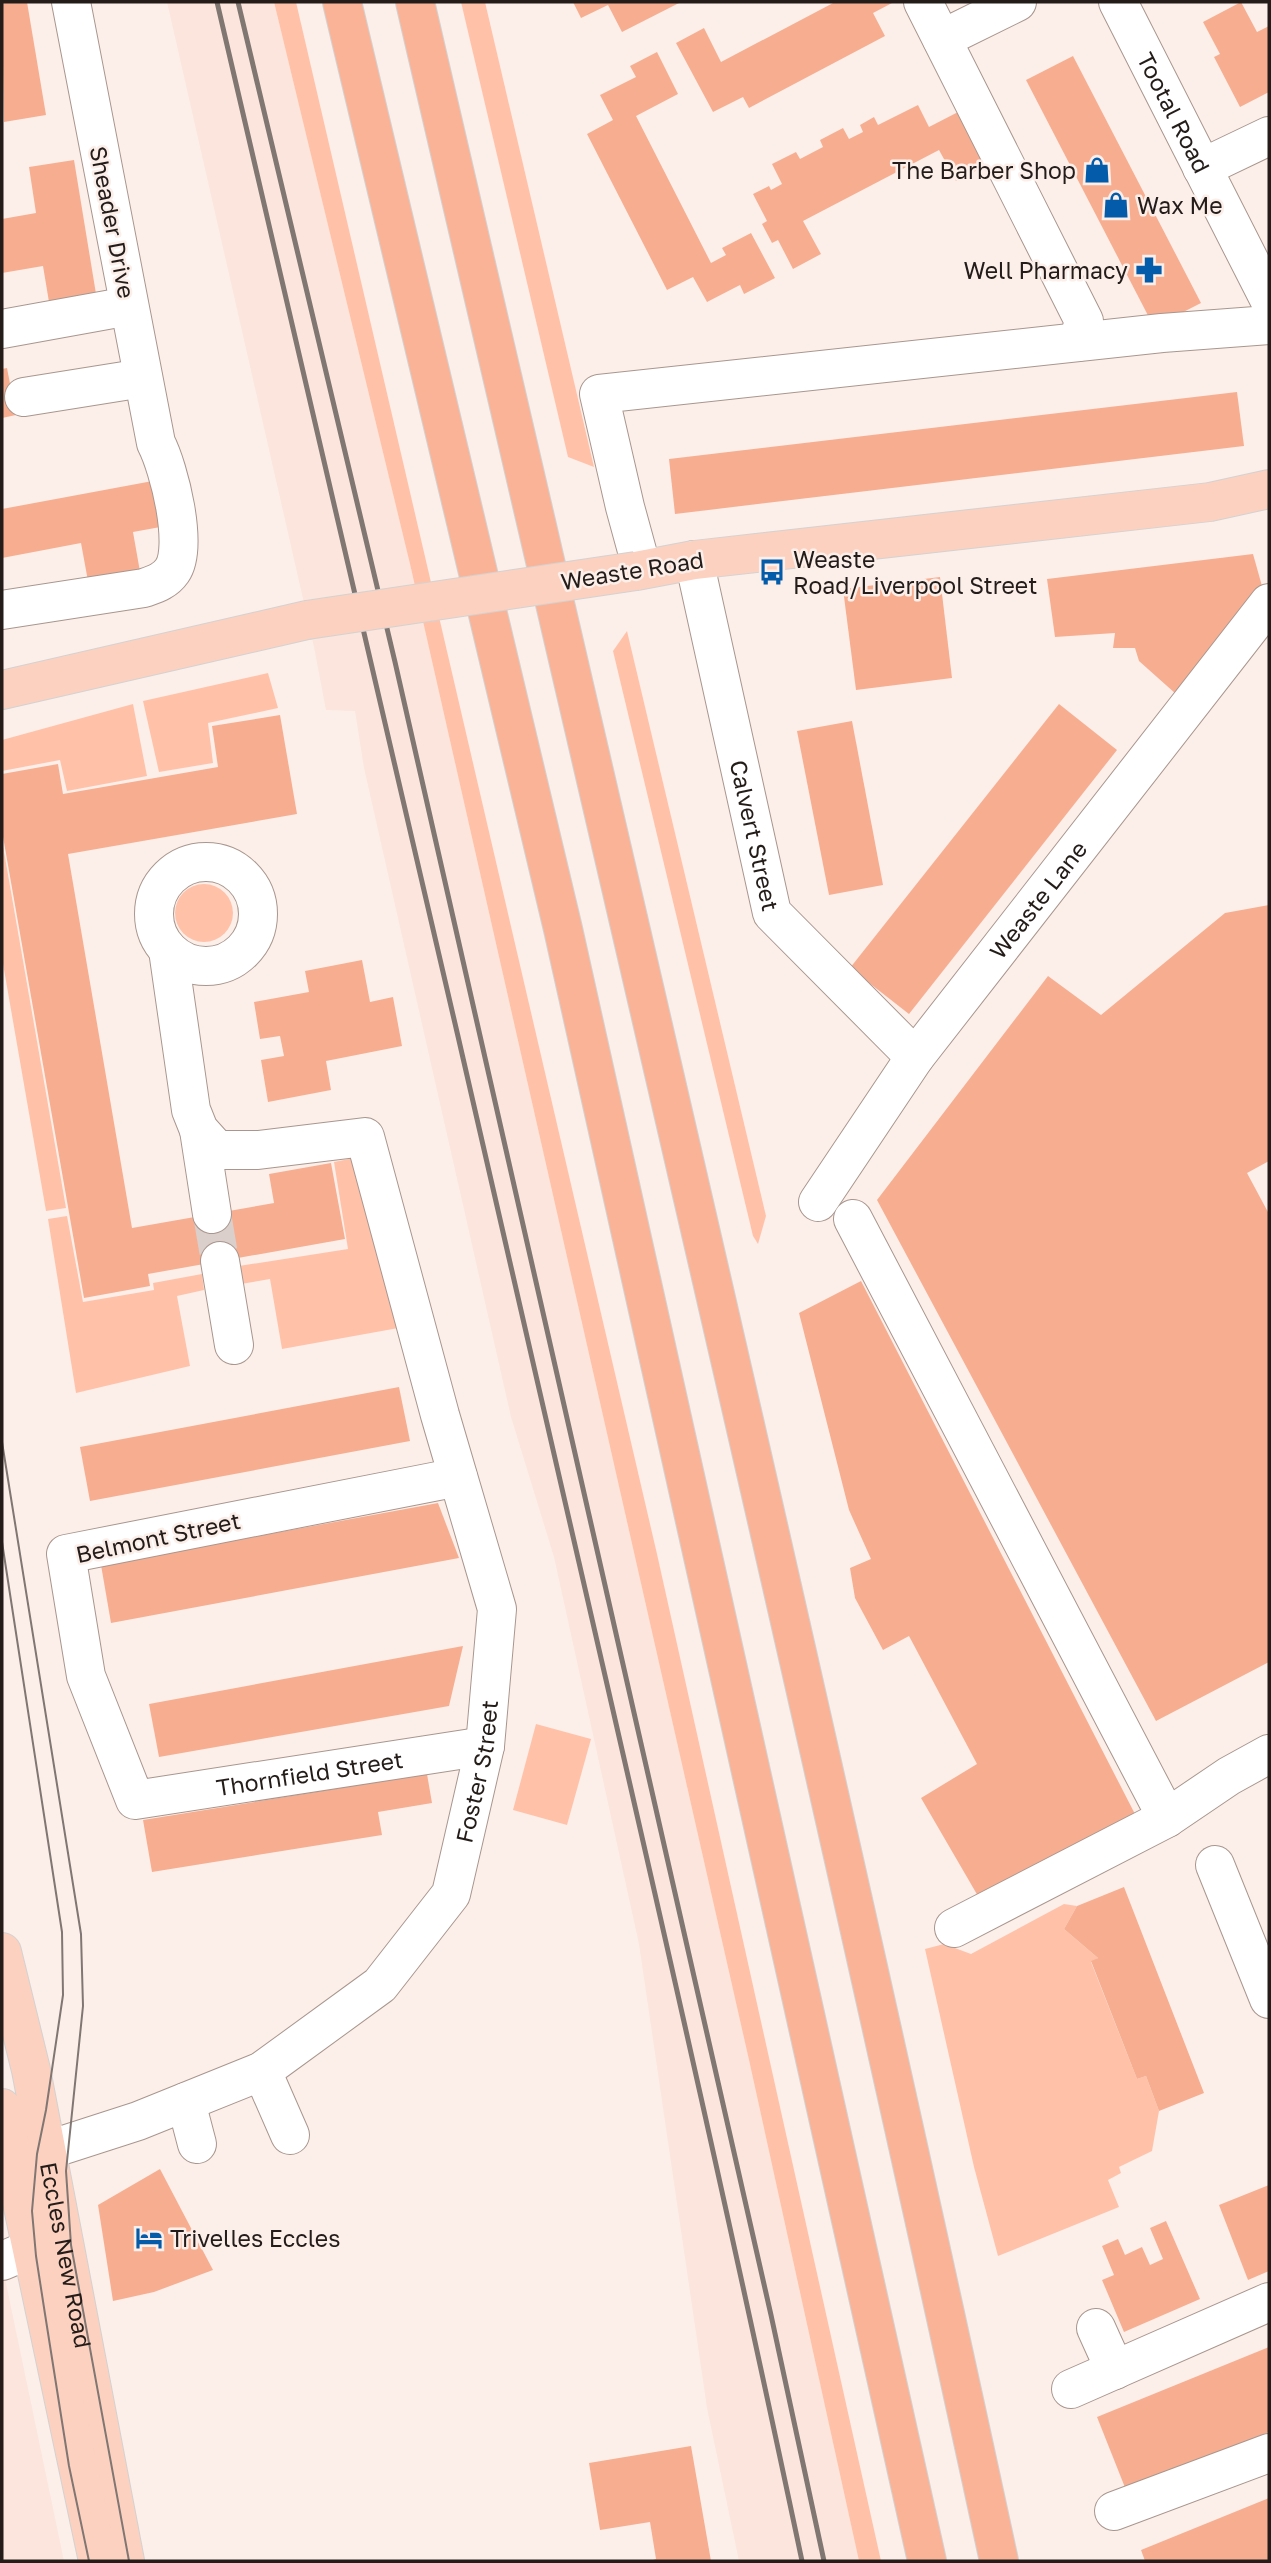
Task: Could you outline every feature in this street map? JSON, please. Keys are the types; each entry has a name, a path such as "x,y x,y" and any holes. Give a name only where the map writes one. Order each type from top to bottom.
{"highway":[{"path":"342,2 563,929 927,2561"},
{"path":"415,2 744,1419 939,2282 999,2561"}],"main road":[{"name":"Weaste Road","path":"2,690 307,620 694,560 1210,502 1269,489"},
{"name":"Eccles New Road","path":"2,1952 31,2070 31,2248 98,2561"},
{"name":"Eccles New Road","path":"2,2108 29,2156"},
{"name":"Eccles New Road","path":"31,2248 125,2561"}],"street":[{"name":"Sheader Drive","path":"2,610 144,588 160,582 173,570 178,554 179,534 165,460 156,443 71,2"},
{"path":"923,2 1084,321 1078,342"},
{"path":"942,39 1017,2"},
{"name":"Tootal Road","path":"1118,2 1269,299"},
{"path":"1202,168 1269,136"},
{"path":"2,329 130,306"},
{"path":"639,570 599,394 1078,342 1269,325"},
{"path":"24,397 144,378"},
{"name":"Calvert Street","path":"694,560 772,913 915,1057"},
{"name":"Weaste Lane","path":"818,1202 915,1057 1264,616"},
{"path":"168,950 191,1110 200,1130 212,1214"},
{"name":"Foster Street","path":"29,2156 125,2125 262,2071 380,1985 451,1894 485,1746 497,1609 365,1137 258,1150 217,1150 200,1130"},
{"path":"853,1219 1167,1818"},
{"path":"220,1261 234,1346"},
{"name":"Belmont Street","path":"135,1800 86,1676 66,1554 458,1477"},
{"name":"Thornfield Street","path":"135,1800 485,1746"},
{"path":"954,1928 1167,1818 1229,1776 1269,1754"},
{"path":"1215,1864 1257,1931 1269,1999"},
{"path":"262,2071 290,2135"},
{"path":"186,2102 197,2144"},
{"path":"1072,2389 1269,2302"},
{"path":"1096,2328 1115,2370"},
{"path":"1114,2511 1269,2453"}],"shaded area":[{"path":"167,2 274,2 410,564 749,2060 859,2561 739,2561 707,2408 639,1944 554,1557 511,1417 364,768 355,711 326,710"},
{"path":"274,2 296,2 657,1554 881,2561 859,2561 749,2060 410,564"},
{"path":"461,2 485,2 594,467 568,457"},
{"path":"627,631 766,1216 758,1244 753,1236 613,651"},
{"path":"268,673 278,708 208,723 213,763 159,772 143,701"},
{"path":"133,704 147,776 67,791 60,760 2,771 2,740"},
{"path":"2,840 66,1208 46,1211 2,958"},
{"path":"204,884 215,886 228,897 233,913 231,924 220,937 204,942 193,940 180,929 175,913 177,902 188,889"},
{"path":"359,1157 404,1327 282,1349 270,1279 241,1284 239,1266 348,1249 334,1162"},
{"path":"67,1216 83,1302 154,1290 153,1283 202,1274 204,1290 177,1296 190,1366 76,1393 48,1219"},
{"path":"536,1724 591,1739 567,1825 513,1810"},
{"path":"1064,1904 1077,1906 1064,1929 1098,1958 1091,1962 1137,2079 1146,2076 1159,2111 1152,2151 1119,2167 1121,2173 1108,2180 1119,2207 998,2256 974,2167 925,1949 944,1944 971,1954"},
{"path":"2,2264 64,2561 2,2561"}],"building":[{"path":"2,2 27,2 46,115 4,122"},
{"path":"573,2 681,2 622,32 608,5 581,18"},
{"path":"835,2 894,2 873,13 885,36 749,108 743,97 713,112 676,43 704,28 721,62"},
{"path":"1241,2 1257,32 1269,26 1269,92 1240,107 1214,57 1220,54 1203,22"},
{"path":"657,52 678,94 636,116 711,263 726,255 722,248 751,233 775,278 744,294 740,285 707,302 693,277 667,290 587,134 613,120 600,95 636,77 630,66"},
{"path":"1073,56 1201,303 1154,327 1026,80"},
{"path":"918,105 929,127 960,111 989,164 956,181 939,150 803,221 821,254 793,269 778,240 772,243 762,224 767,221 753,194 769,186 771,190 782,184 772,164 796,152 800,159 823,147 820,140 843,128 849,139 863,132 860,125 874,117 878,125"},
{"path":"74,160 98,306 51,314 43,266 2,273 2,219 36,213 29,167"},
{"path":"7,368 16,415 2,418 2,369"},
{"path":"1237,392 1244,446 675,514 669,459"},
{"path":"158,480 166,526 133,532 142,583 90,592 81,543 2,558 2,509"},
{"path":"1253,554 1262,586 1176,694 1139,661 1135,648 1113,648 1115,633 1055,637 1047,579"},
{"path":"940,577 952,678 856,690 843,589"},
{"path":"1059,704 1117,750 909,1014 850,968"},
{"path":"280,715 297,814 68,854 132,1228 274,1203 269,1174 331,1163 345,1239 148,1274 150,1286 84,1298 2,831 2,774 58,764 63,794 218,767 212,726"},
{"path":"852,721 883,885 829,895 797,731"},
{"path":"1269,905 1269,1161 1247,1173 1269,1214 1269,1662 1156,1721 877,1200 1048,976 1101,1015 1225,913"},
{"path":"362,960 370,1002 393,997 402,1046 326,1061 331,1090 268,1102 261,1060 284,1056 280,1036 260,1039 254,1002 309,992 305,971"},
{"path":"861,1281 1136,1816 982,1903 921,1798 977,1764 909,1636 883,1650 855,1598 850,1568 871,1559 849,1510 799,1313"},
{"path":"399,1387 410,1441 90,1501 80,1447"},
{"path":"438,1503 459,1558 111,1623 101,1565"},
{"path":"463,1646 449,1706 159,1757 149,1704"},
{"path":"427,1774 432,1803 378,1812 382,1835 152,1872 143,1820"},
{"path":"1124,1887 1204,2093 1159,2111 1146,2076 1137,2079 1091,1961 1098,1958 1064,1929 1077,1906"},
{"name":"Trivelles Eccles","path":"160,2169 213,2270 154,2292 113,2301 98,2205"},
{"path":"1269,2185 1269,2271 1248,2280 1219,2205"},
{"path":"1166,2221 1200,2299 1124,2332 1102,2280 1114,2275 1102,2246 1118,2239 1125,2255 1142,2247 1150,2265 1163,2259 1150,2228"},
{"path":"1269,2347 1269,2432 1126,2490 1097,2417"},
{"path":"691,2446 711,2561 650,2561 656,2559 650,2522 600,2530 589,2463"},
{"path":"1269,2498 1269,2561 1145,2561 1141,2550"}],"tunnel":[{"path":"212,1214 220,1261"}],"tram line":[{"path":"2,1442 81,1934 83,2006 66,2171 71,2245 129,2561"},
{"path":"2,1542 62,1932 63,1995 37,2154 32,2211 36,2256 69,2466 89,2561"}],"railway":[{"path":"217,2 622,1750 802,2561"},
{"path":"238,2 395,662 771,2315 824,2561"}],"place":[{"name":"The Barber Shop","path":"1097,170"},
{"name":"Wax Me","path":"1116,205"},
{"name":"Well Pharmacy","path":"1149,270"},
{"name":"Weaste Road/Liverpool Street","path":"772,572"},
{"name":"Trivelles Eccles","path":"149,2238"}]}
